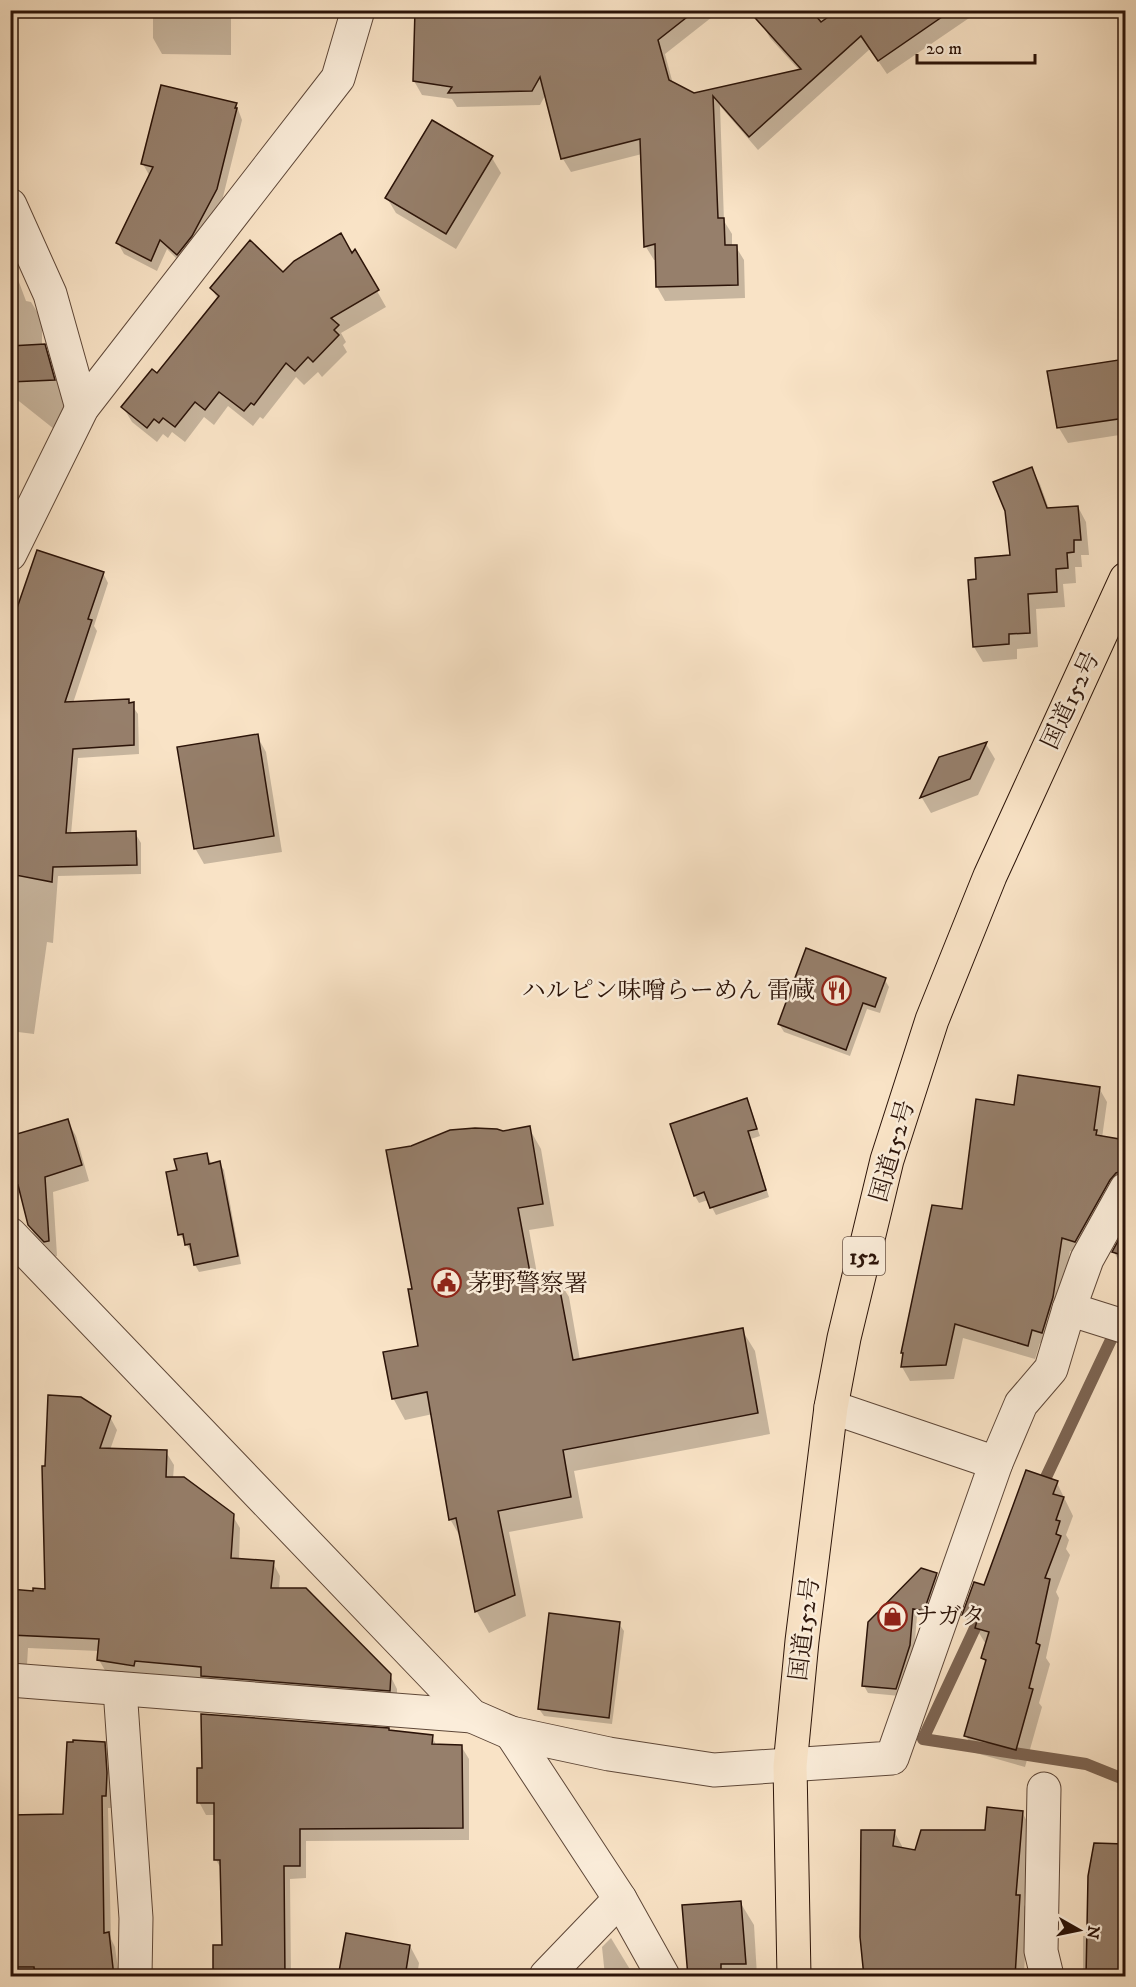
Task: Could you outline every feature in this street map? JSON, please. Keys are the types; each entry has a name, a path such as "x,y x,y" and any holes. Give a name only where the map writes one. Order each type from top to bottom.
{"highway":[{"name":"国道152号","path":"794,1977 790,1766 804,1629 831,1407 844,1338 886,1160 932,1020 990,876 1125,579"}],"street":[{"path":"10,554 82,408 338,78 358,10"},
{"path":"10,205 50,294 82,408"},
{"path":"10,1680 472,1716 511,1732 609,1754 714,1770 892,1758 996,1463 1021,1404 1051,1369 1069,1309 1088,1258 1125,1189"},
{"path":"10,1234 472,1716"},
{"path":"1069,1309 1125,1327"},
{"path":"831,1407 996,1463"},
{"path":"120,1689 136,1917 135,1977"},
{"path":"511,1732 620,1899 663,1977"},
{"path":"1044,1789 1041,1950 1047,1977"},
{"path":"546,1977 620,1899"}],"building":[{"path":"415,10 696,10 658,40 669,80 694,93 801,69 748,10 811,10 821,22 838,10 952,10 878,61 861,36 749,137 713,96 718,218 724,218 725,245 737,245 738,285 656,287 655,244 644,247 640,139 561,159 540,77 532,91 448,93 452,87 413,81"},
{"path":"161,85 237,103 235,108 237,108 217,189 192,236 177,255 160,240 151,261 116,243 153,167 141,164"},
{"path":"432,120 493,156 446,234 385,198"},
{"path":"341,233 352,253 355,249 379,290 331,318 339,325 334,330 339,335 313,362 308,357 295,371 286,363 254,405 251,403 244,411 219,392 205,410 195,402 175,427 163,418 159,423 154,419 147,428 121,407 152,369 157,373 219,296 210,288 250,240 283,272 294,261"},
{"path":"45,344 55,380 10,382 10,346"},
{"path":"1125,359 1125,418 1057,428 1047,371"},
{"path":"1032,467 1047,508 1078,506 1081,540 1074,540 1074,552 1067,553 1068,568 1056,569 1057,592 1028,594 1030,633 1009,634 1009,644 973,647 968,580 976,579 975,558 1010,555 1005,511 993,482"},
{"path":"37,550 104,572 88,619 92,620 65,702 129,699 129,703 134,702 134,745 73,749 66,833 136,831 137,865 53,867 52,882 10,874 10,606 17,608"},
{"path":"258,734 274,836 194,849 177,747"},
{"path":"987,742 970,779 920,798 939,757"},
{"name":"ハルピン味噌らーめん 雷蔵","path":"806,948 886,978 875,1007 863,1003 846,1050 778,1024"},
{"path":"1018,1075 1100,1087 1094,1130 1097,1130 1096,1135 1125,1140 1125,1170 1116,1173 1110,1180 1075,1242 1062,1238 1053,1297 1042,1333 1032,1330 1028,1346 955,1324 946,1365 901,1367 903,1353 901,1353 932,1205 962,1209 976,1099 1014,1105"},
{"path":"747,1098 757,1129 748,1131 766,1190 710,1208 704,1192 694,1196 670,1124"},
{"path":"68,1119 82,1165 45,1177 49,1241 44,1242 28,1225 18,1185 10,1187 10,1136"},
{"path":"530,1126 543,1204 518,1208 531,1278 557,1274 573,1360 743,1328 758,1413 563,1450 571,1497 498,1511 515,1595 475,1612 456,1518 449,1520 427,1392 392,1399 383,1352 418,1346 408,1289 412,1289 386,1150 411,1146 450,1130 475,1128 503,1131"},
{"path":"207,1153 209,1164 220,1161 238,1256 194,1265 190,1244 185,1245 183,1234 178,1235 166,1172 177,1170 174,1159"},
{"path":"1125,1228 1125,1256 1112,1252"},
{"path":"48,1395 81,1397 111,1416 100,1448 167,1450 166,1477 184,1477 234,1514 231,1558 274,1561 271,1588 306,1588 391,1674 390,1691 201,1676 201,1667 135,1661 134,1666 97,1660 99,1639 10,1635 10,1589 33,1591 33,1588 45,1589 42,1466 45,1466"},
{"path":"1026,1470 1058,1481 1053,1494 1064,1497 1056,1520 1060,1521 1056,1534 1061,1536 1045,1578 1050,1579 1036,1643 1040,1645 1029,1688 1033,1689 1016,1750 964,1736 986,1660 981,1658 989,1632 975,1628 978,1617 962,1615 974,1582 984,1585"},
{"name":"ナガタ","path":"921,1568 937,1573 924,1611 913,1609 910,1645 896,1689 862,1686 868,1622"},
{"path":"549,1613 620,1622 609,1718 538,1709"},
{"path":"201,1714 389,1728 389,1730 433,1735 432,1744 462,1745 463,1828 300,1829 300,1866 284,1866 285,1977 213,1977 213,1945 222,1945 220,1860 214,1860 214,1803 197,1803 197,1768 202,1768"},
{"path":"73,1740 105,1742 106,1796 102,1796 104,1933 109,1932 114,1977 35,1977 34,1967 10,1967 10,1815 63,1814 67,1742 73,1742"},
{"path":"987,1807 1023,1811 1016,1895 1020,1895 1015,1977 864,1977 860,1937 861,1830 895,1830 893,1846 915,1850 921,1830 985,1830"},
{"path":"1094,1843 1125,1844 1125,1977 1086,1977 1088,1876"},
{"path":"741,1901 746,1964 721,1964 721,1977 688,1977 682,1905"},
{"path":"346,1933 410,1945 405,1977 338,1977"}],"waterway":[{"path":"1039,1492 1126,1308"},
{"path":"982,1613 923,1739 1086,1764 1126,1780"}],"place":[{"name":"ハルピン味噌らーめん 雷蔵","path":"836,990"},
{"name":"茅野警察署","path":"447,1283"},
{"name":"ナガタ","path":"893,1616"}]}
